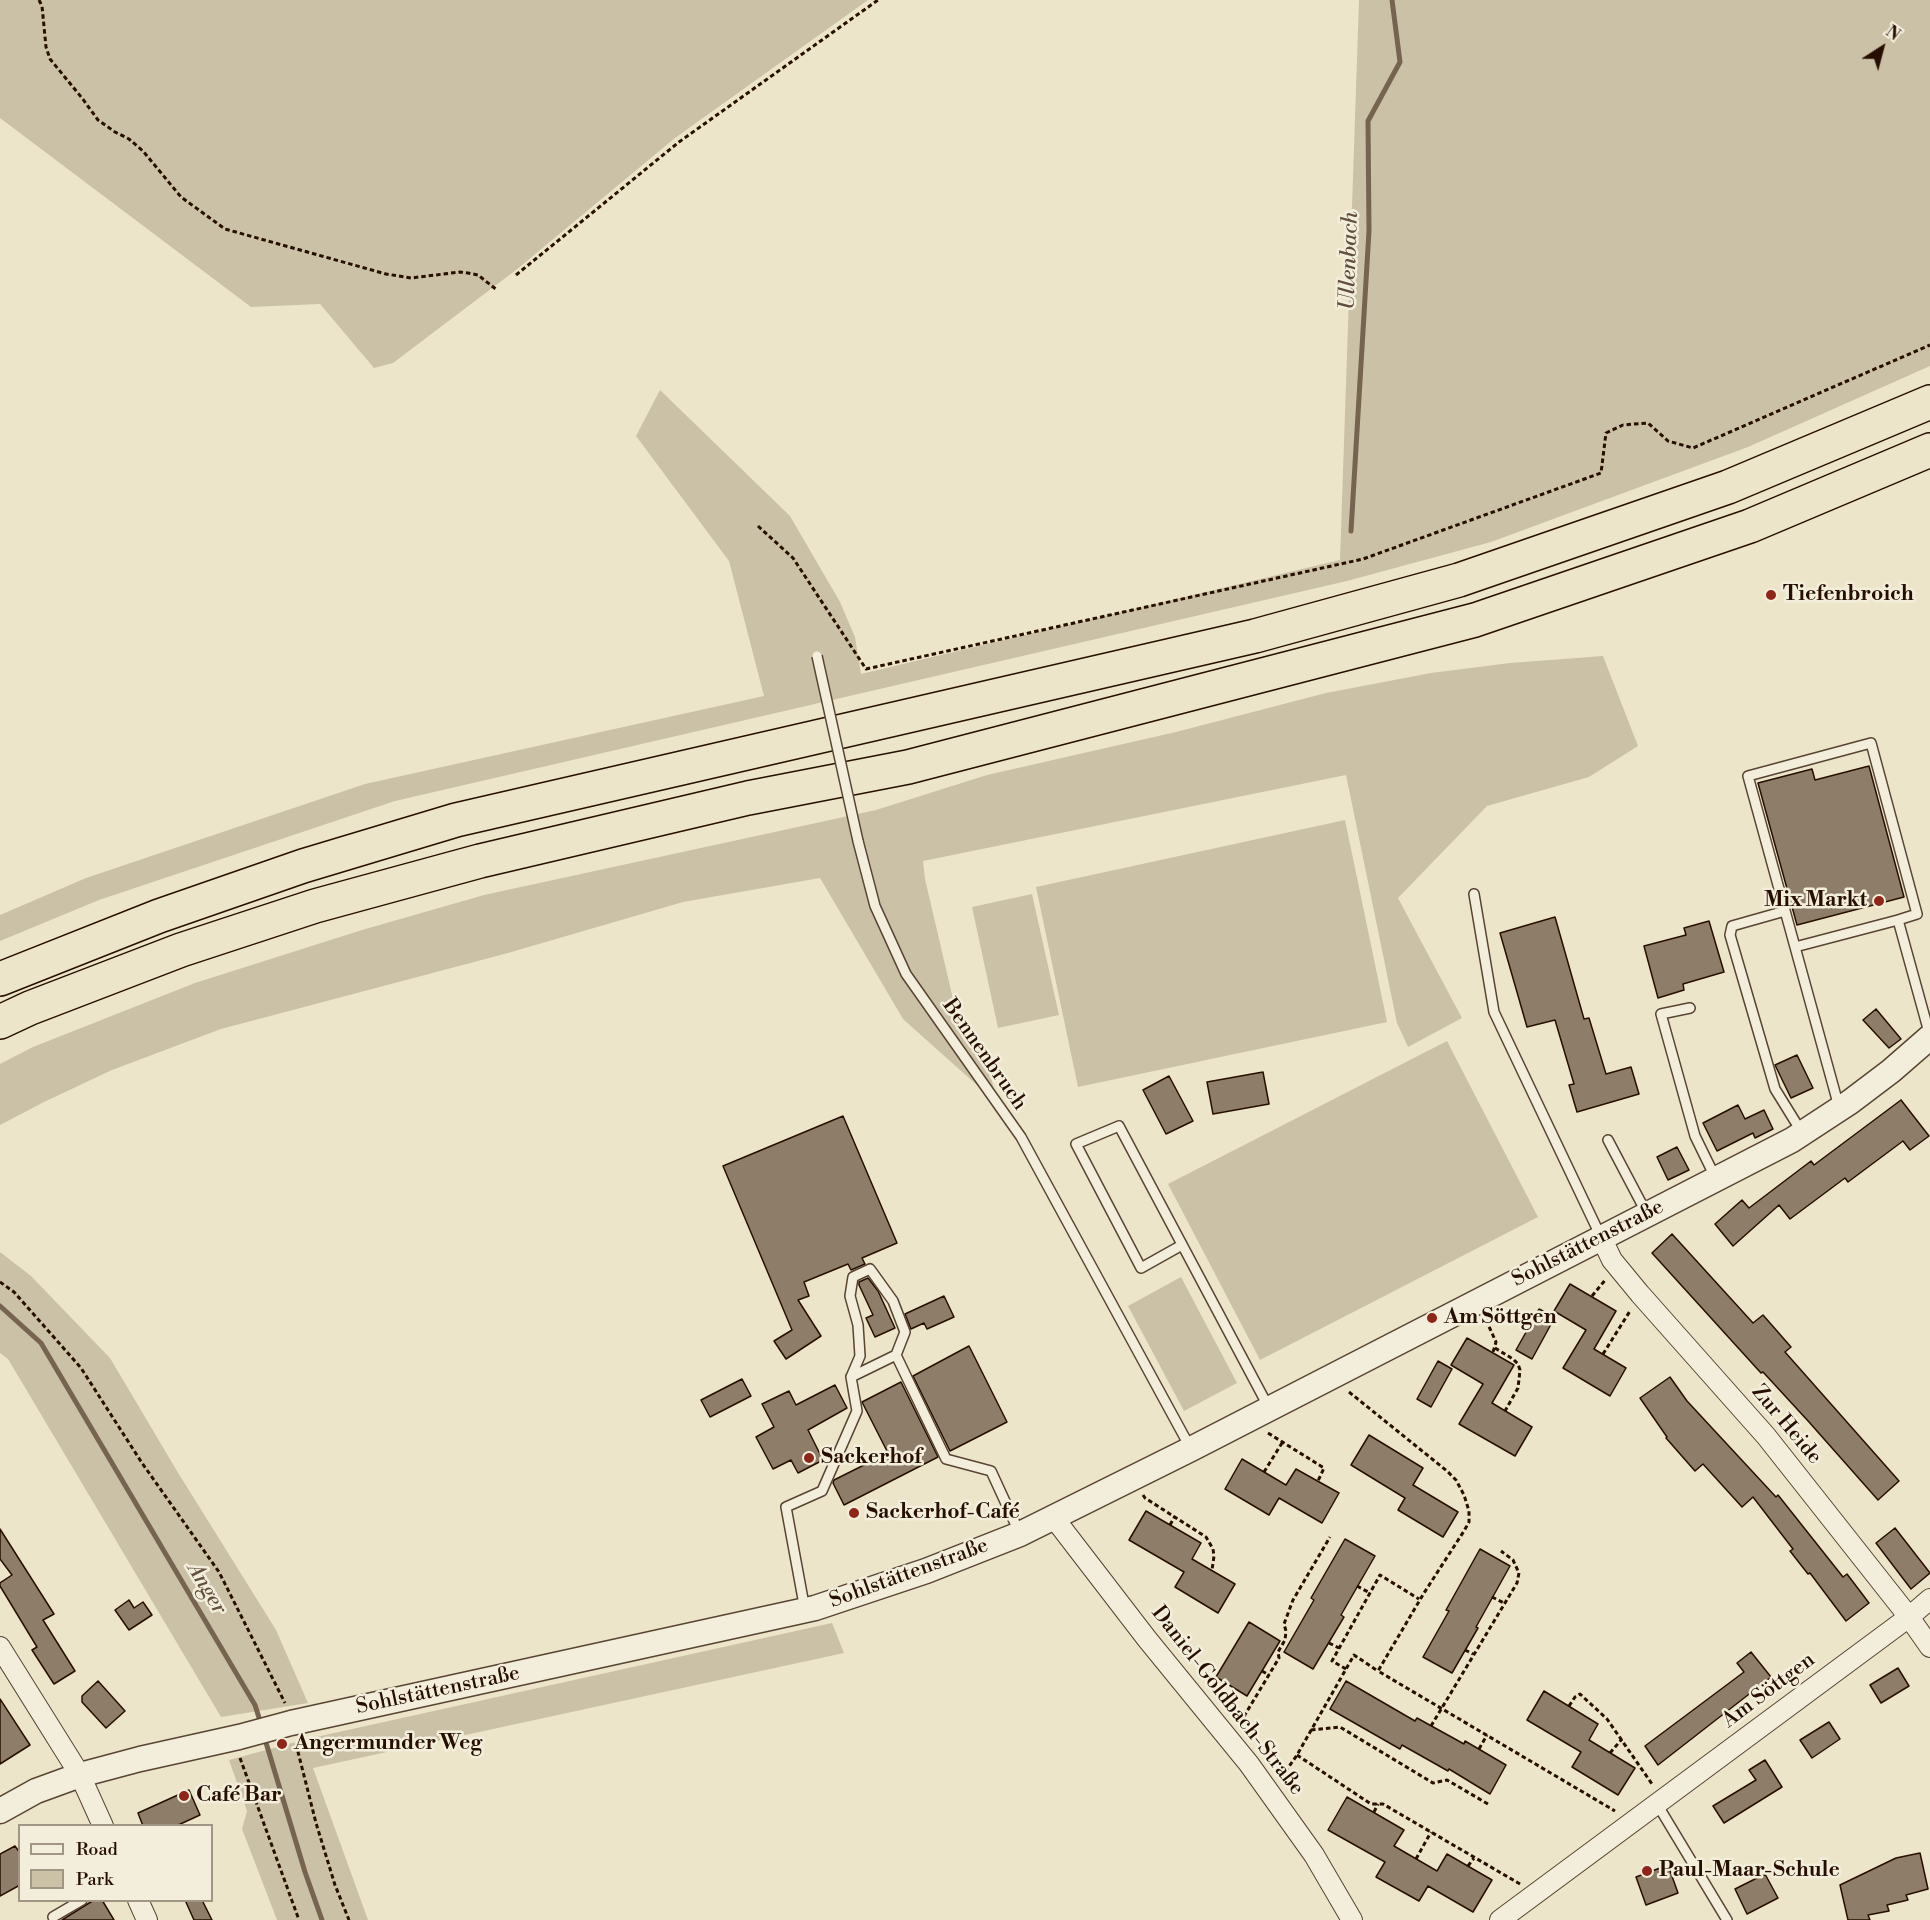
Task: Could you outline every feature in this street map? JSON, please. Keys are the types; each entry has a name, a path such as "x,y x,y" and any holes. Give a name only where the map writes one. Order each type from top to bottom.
{"highway":[{"path":"0,979 159,916 303,866 456,820 1255,636 1459,580 1728,487 1930,402"},
{"path":"0,1022 30,1008 181,950 315,906 480,861 748,798 908,767 1475,620 1750,526 1930,450"}],"street":[{"name":"Sohlstättenstraße","path":"0,1811 36,1791 80,1775 288,1725 805,1610 926,1571 1020,1534 1191,1449 1802,1134 1891,1071 1930,1036"},
{"name":"Zur Heide","path":"1601,1237 1612,1260 1766,1436 1909,1617 1930,1647"},
{"name":"Daniel-Goldbach-Straße","path":"1054,1518 1270,1793 1314,1855 1352,1920"},
{"name":"Am Söttgen","path":"1500,1920 1909,1617 1930,1599"},
{"path":"0,1647 80,1775 102,1824"},
{"path":"139,1902 147,1920"}],"lane":[{"name":"Bennenbruch","path":"817,656 858,841 875,906 906,974 1021,1137 1191,1449"},
{"path":"1795,947 1917,914 1870,743 1748,776 1839,1109"},
{"path":"1474,894 1494,1012 1601,1237"},
{"path":"1785,911 1732,926 1730,935 1775,1089 1802,1134"},
{"path":"1898,920 1930,1036"},
{"path":"1690,1008 1661,1014 1695,1136 1716,1179"},
{"path":"1182,1245 1141,1268 1076,1144 1119,1126 1269,1408"},
{"path":"1608,1140 1647,1214"},
{"path":"805,1610 786,1507 822,1491 857,1411 852,1377 860,1356 858,1324 850,1296 853,1277 870,1269 893,1300 905,1332 896,1355 852,1377"},
{"path":"896,1355 946,1459 991,1471 1020,1534"},
{"path":"1660,1802 1726,1920"},
{"path":"53,1917 79,1902"}],"path":[{"path":"39,0 42,6 46,47 50,59 98,120 129,139 143,151 181,197 225,229 386,274 411,278 460,272 478,275 497,290"},
{"path":"516,275 679,142 878,0"},
{"path":"758,526 793,558 866,669 1363,560 1601,473 1606,433 1623,425 1648,423 1668,441 1692,448 1930,345"},
{"path":"0,1282 14,1292 81,1368 142,1463 219,1572 284,1701 288,1725 322,1844 335,1885 350,1920"},
{"path":"1603,1354 1640,1294"},
{"path":"1477,1302 1496,1342 1494,1350 1513,1359 1520,1370 1518,1388 1505,1411"},
{"path":"1334,1375 1348,1391 1448,1471 1464,1495 1469,1511 1469,1522 1378,1671"},
{"path":"1246,1419 1324,1468 1318,1481"},
{"path":"1264,1472 1282,1443"},
{"path":"1133,1478 1145,1498 1206,1537 1213,1550 1212,1570"},
{"path":"1170,1525 1175,1516"},
{"path":"1230,1740 1279,1658 1278,1652 1285,1640 1284,1624 1293,1600 1330,1537"},
{"path":"1431,1726 1517,1582 1519,1573 1513,1560 1501,1551"},
{"path":"1346,1669 1332,1661 1380,1575 1420,1599"},
{"path":"1357,1586 1370,1593"},
{"path":"1492,1598 1504,1603"},
{"path":"1329,1643 1339,1648"},
{"path":"1466,1650 1473,1654"},
{"path":"1270,1793 1297,1755 1354,1655 1634,1822"},
{"path":"1262,1671 1269,1674"},
{"path":"1569,1706 1580,1694 1607,1719 1622,1738 1660,1802"},
{"path":"1311,1730 1340,1727 1432,1783 1447,1780 1488,1804"},
{"path":"1479,1749 1487,1735"},
{"path":"236,1738 299,1920"},
{"path":"1610,1753 1622,1738"},
{"path":"1297,1755 1371,1804 1383,1804 1536,1894"},
{"path":"1374,1812 1378,1804"},
{"path":"1416,1859 1431,1832"},
{"path":"1468,1866 1474,1858"}],"green space":[{"path":"0,0 868,0 675,138 516,270 393,363 374,368 320,304 251,307 0,118"},
{"path":"1359,0 1930,0 1930,366 1748,447 1491,542 1347,581 395,801 99,900 0,941 0,915 86,878 365,784 764,696 729,561 636,436 660,390 790,516 840,602 855,637 861,674 1340,560"},
{"path":"1603,656 1638,746 1589,777 1487,806 1398,898 1462,1018 1408,1047 1397,1023 1346,775 923,861 925,879 957,1016 984,1050 998,1104 903,1019 820,878 683,902 508,953 221,1029 112,1070 0,1125 0,1064 33,1047 195,983 362,930 484,895 876,810 987,775 1176,732 1326,693 1431,673 1510,663"},
{"path":"1345,820 1387,1022 1078,1087 1036,887"},
{"path":"1032,894 1059,1015 998,1028 972,907"},
{"path":"1447,1041 1538,1217 1260,1360 1168,1184"},
{"path":"0,1252 31,1276 110,1358 276,1630 308,1703 221,1717 8,1359 0,1353"},
{"path":"1181,1277 1237,1383 1184,1411 1128,1306"},
{"path":"832,1623 844,1653 313,1768 368,1920 277,1920 242,1829 247,1811 229,1760 307,1739"}],"building":[{"path":"1869,766 1904,897 1797,925 1758,783 1812,769 1815,780"},
{"path":"1555,917 1584,1019 1589,1018 1606,1074 1631,1067 1639,1094 1577,1112 1569,1085 1574,1084 1555,1020 1527,1027 1500,933"},
{"path":"1709,921 1724,972 1683,984 1684,990 1658,998 1644,946 1686,935 1684,928"},
{"path":"1876,1009 1901,1039 1889,1048 1863,1020"},
{"path":"1797,1055 1813,1088 1791,1098 1775,1065"},
{"path":"1263,1072 1269,1104 1213,1114 1207,1082"},
{"path":"1169,1076 1193,1121 1166,1134 1143,1090"},
{"path":"1901,1100 1929,1136 1910,1150 1903,1141 1848,1182 1845,1178 1790,1219 1779,1205 1733,1246 1715,1224 1742,1200 1749,1208 1811,1161 1814,1165"},
{"path":"1738,1105 1745,1119 1764,1110 1773,1129 1755,1138 1753,1133 1717,1151 1703,1123"},
{"path":"843,1116 897,1243 862,1258 865,1264 851,1270 848,1264 804,1282 809,1296 798,1300 821,1336 786,1359 774,1341 792,1330 723,1166"},
{"path":"1677,1147 1689,1170 1668,1180 1657,1157"},
{"path":"1672,1234 1753,1323 1763,1315 1791,1347 1785,1352 1899,1481 1878,1500 1652,1253"},
{"path":"868,1278 878,1291 895,1328 875,1337 866,1318 873,1315 859,1285 859,1282"},
{"path":"1570,1284 1616,1311 1594,1349 1626,1368 1610,1396 1563,1368 1586,1330 1554,1311"},
{"path":"944,1296 954,1317 927,1329 924,1323 911,1329 905,1314"},
{"path":"1539,1309 1555,1317 1532,1359 1516,1350"},
{"path":"1467,1338 1514,1365 1492,1403 1532,1427 1515,1456 1459,1424 1483,1384 1451,1365"},
{"path":"969,1346 1007,1422 950,1451 913,1376"},
{"path":"1438,1361 1452,1369 1431,1407 1417,1399"},
{"path":"1670,1377 1687,1401 1776,1497 1778,1495 1843,1577 1847,1574 1869,1603 1846,1621 1810,1573 1808,1574 1790,1551 1793,1549 1753,1497 1742,1507 1703,1464 1695,1471 1666,1438 1640,1398"},
{"path":"742,1379 751,1396 710,1417 701,1400"},
{"path":"901,1382 938,1457 844,1505 833,1483 834,1480 888,1453 862,1402"},
{"path":"835,1385 847,1408 808,1430 823,1460 798,1473 791,1460 773,1469 756,1437 774,1427 762,1404 789,1391 796,1405"},
{"path":"1369,1435 1423,1468 1413,1485 1458,1512 1443,1537 1398,1510 1405,1498 1351,1465"},
{"path":"1242,1459 1286,1485 1296,1469 1339,1493 1322,1523 1279,1498 1269,1515 1225,1489"},
{"path":"1146,1511 1201,1543 1192,1559 1235,1584 1218,1613 1175,1587 1184,1572 1129,1540"},
{"path":"1895,1528 1930,1573 1911,1589 1876,1543"},
{"path":"0,1529 54,1614 43,1620 75,1671 54,1684 32,1650 37,1647 0,1586 0,1583 12,1575 0,1559"},
{"path":"1345,1539 1375,1556 1341,1615 1344,1617 1313,1669 1284,1652 1314,1600 1311,1598"},
{"path":"1480,1549 1510,1566 1452,1673 1423,1657"},
{"path":"129,1600 134,1608 143,1602 152,1615 129,1630 115,1610"},
{"path":"1249,1622 1280,1641 1247,1696 1216,1677"},
{"path":"1751,1652 1771,1677 1658,1765 1645,1746 1744,1672 1737,1663"},
{"path":"1898,1668 1909,1686 1881,1703 1870,1685"},
{"path":"98,1681 125,1711 106,1728 82,1702 82,1696"},
{"path":"1346,1681 1415,1721 1417,1718 1464,1744 1465,1741 1506,1765 1490,1794 1449,1769 1448,1771 1402,1745 1400,1749 1330,1709"},
{"path":"1544,1691 1598,1724 1589,1740 1635,1768 1618,1795 1572,1767 1581,1752 1527,1720"},
{"path":"0,1699 30,1745 0,1764"},
{"path":"1829,1722 1840,1739 1812,1758 1800,1740"},
{"path":"1765,1760 1782,1787 1724,1823 1713,1806 1756,1780 1749,1770"},
{"path":"189,1790 200,1815 180,1824 142,1824 138,1813"},
{"path":"1347,1797 1404,1830 1394,1846 1437,1871 1447,1854 1492,1880 1473,1912 1428,1886 1419,1901 1376,1877 1385,1862 1328,1830"},
{"path":"15,1846 18,1850 18,1886 0,1896 0,1854"},
{"path":"1920,1853 1928,1889 1906,1895 1908,1900 1887,1905 1889,1911 1868,1915 1870,1920 1848,1920 1840,1885 1896,1858"},
{"path":"1668,1865 1678,1893 1646,1905 1636,1877"},
{"path":"1765,1874 1778,1898 1747,1914 1735,1889"},
{"path":"91,1902 103,1902 114,1920 62,1920"},
{"path":"186,1902 203,1902 212,1920 194,1920"}],"waterway":[{"name":"Ullenbach","path":"1351,531 1369,231 1368,121 1400,62 1392,0"},
{"name":"Anger","path":"0,1306 41,1343 255,1705 261,1724"},
{"name":"Anger","path":"264,1736 322,1920"}],"place":[{"name":"Tiefenbroich","path":"1771,595"},
{"name":"Mix Markt","path":"1879,901"},
{"name":"Am Söttgen","path":"1432,1318"},
{"name":"Sackerhof","path":"809,1458"},
{"name":"Sackerhof-Café","path":"854,1513"},
{"name":"Angermunder Weg","path":"282,1744"},
{"name":"Café Bar","path":"184,1796"},
{"name":"Paul-Maar-Schule","path":"1647,1871"}]}
